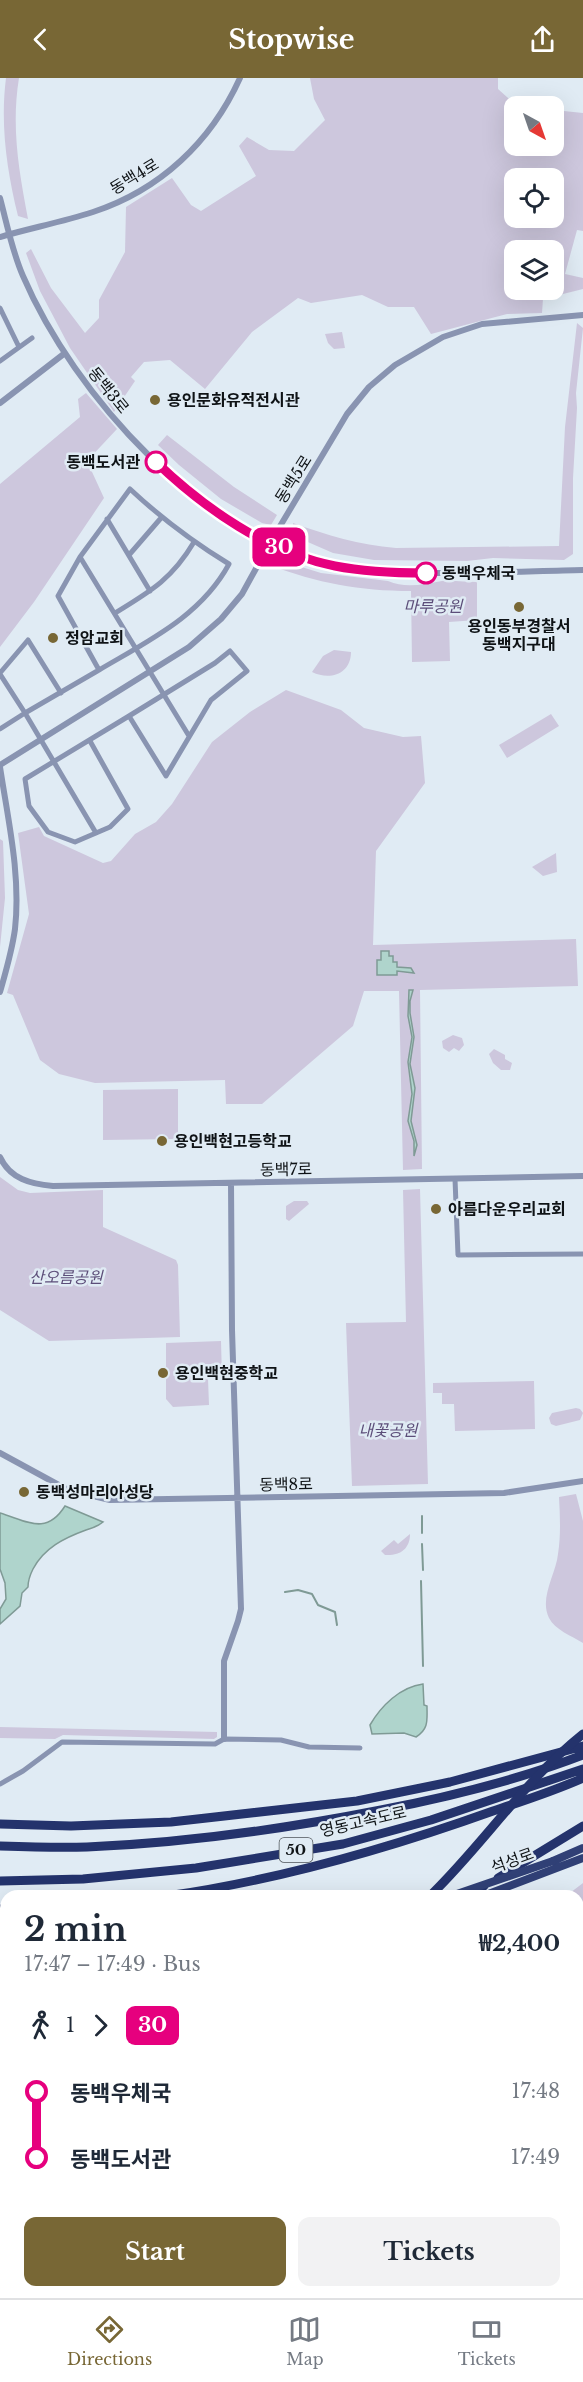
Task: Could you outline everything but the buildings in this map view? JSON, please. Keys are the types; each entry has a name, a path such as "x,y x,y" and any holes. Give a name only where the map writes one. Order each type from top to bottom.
{"highway":[{"path":"436,1890 462,1864 516,1798 583,1734"},
{"name":"영동고속도로","path":"0,1824 71,1826 171,1822 357,1801 450,1782 583,1746"},
{"name":"영동고속도로","path":"0,1846 86,1847 190,1840 334,1819 426,1801 548,1769 583,1755"},
{"name":"영동고속도로","path":"0,1881 83,1879 195,1868 343,1844 431,1820 583,1769"},
{"name":"영동고속도로","path":"208,1890 358,1856 583,1779"},
{"path":"478,1890 583,1826"},
{"name":"석성로","path":"471,1890 554,1865 583,1848"},
{"path":"497,1890 554,1865 583,1858"}],"street":[{"name":"동백4로","path":"0,237 93,212 141,191 181,162 202,140 227,104 240,78"},
{"name":"동백3로","path":"0,198 13,252 27,285 50,330 104,407 142,450 201,500 240,526 270,543 312,560 358,570 417,573 583,570"},
{"path":"0,308 19,347"},
{"name":"동백5로","path":"0,766 207,633 232,608 347,414 369,387 395,365 434,341 482,324 583,315"},
{"path":"0,361 32,338"},
{"path":"0,403 65,353"},
{"path":"0,729 136,648 194,610 219,582 229,564 161,518 130,489 80,557 58,596 99,670"},
{"path":"129,555 161,518"},
{"path":"107,519 150,591"},
{"path":"116,613 167,579 194,542"},
{"path":"80,557 189,736"},
{"path":"61,693 28,640 0,674 26,713 96,833"},
{"path":"90,741 128,809 110,827 75,842 48,832 29,806 25,779 90,741 129,716 164,695 230,651 247,670 211,700 166,776 129,716"},
{"path":"0,766 16,883 12,948 0,992"},
{"name":"동백7로","path":"0,1157 7,1169 18,1178 35,1185 53,1186 583,1176"},
{"path":"455,1179 458,1255 583,1254"},
{"path":"224,1739 224,1661 241,1609 232,1330 231,1183"},
{"name":"동백8로","path":"0,1453 53,1483 93,1497 119,1500 504,1493 583,1481"},
{"path":"0,1784 23,1771 62,1742 215,1744 224,1739 281,1740 309,1747 360,1748"}],"green space":[{"path":"6,78 19,78 16,131 28,219 18,216 8,165 4,130"},
{"path":"310,78 498,78 498,89 506,96 504,96 504,156 564,156 564,111 583,113 583,231 577,230 565,274 583,278 583,289 564,294 564,240 504,240 504,300 543,300 542,313 507,314 431,334 414,307 388,307 362,295 311,303 298,298 252,332 205,389 170,360 144,362 131,377 135,381 114,412 70,348 40,291 26,253 31,249 51,288 85,333 99,318 99,300 125,252 126,207 172,178 191,205 201,211 256,176 239,146 247,137 269,150 294,151 325,120 314,99"},
{"path":"577,323 583,328 576,393 573,554 564,560 493,558 467,561 374,560 333,553 294,536 293,523 343,539 396,548 559,546 565,427"},
{"path":"342,332 345,348 334,349 328,343 325,334"},
{"path":"86,393 117,429 87,461 104,498 34,602 0,647 0,484 80,417 78,399"},
{"path":"167,435 234,487 277,515 271,525 262,523 221,499 179,465 158,445"},
{"name":"마루공원","path":"279,560 321,573 388,581 402,585 446,581 477,582 477,620 449,622 450,661 412,662 411,591 339,585 269,565"},
{"path":"334,650 351,652 350,660 343,670 338,674 326,676 312,672 323,656"},
{"path":"286,690 341,710 364,728 403,737 421,736 425,783 376,851 373,945 576,939 578,986 420,990 422,1169 403,1170 399,991 364,991 353,1026 262,1104 226,1104 225,1080 95,1083 59,1074 40,1060 13,995 7,993 29,914 18,833 39,827 44,836 103,863 111,861 135,834 156,822 172,804 212,742 250,712","holes":["413,990 410,1001 414,1037 410,1064 415,1088 411,1121 417,1145 414,1156 414,1141 408,1121 412,1094 408,1065 412,1037 408,997"]},
{"path":"551,714 559,726 507,758 499,745"},
{"path":"0,839 3,841 5,898 0,947"},
{"path":"556,853 557,872 543,876 532,867"},
{"path":"453,1035 462,1038 464,1045 459,1051 454,1048 449,1052 443,1048 442,1041"},
{"path":"494,1049 505,1055 505,1059 512,1063 510,1070 501,1070 493,1063 489,1054"},
{"path":"178,1089 178,1136 174,1139 103,1140 103,1090"},
{"name":"산오름공원","path":"0,1177 18,1190 30,1193 103,1190 103,1227 176,1260 180,1337 49,1341 0,1310"},
{"name":"내꽃공원","path":"420,1189 428,1484 352,1486 346,1323 406,1322 403,1190"},
{"path":"294,1201 307,1201 309,1204 289,1221 286,1219 286,1206"},
{"path":"221,1341 222,1378 208,1379 209,1405 173,1407 166,1399 166,1343"},
{"path":"534,1381 535,1429 455,1431 454,1404 442,1404 442,1393 433,1393 433,1383"},
{"path":"576,1408 583,1413 580,1420 556,1426 551,1424 549,1418 552,1413"},
{"path":"576,1494 583,1521 583,1643 559,1629 549,1618 546,1610 547,1594 559,1547 559,1497"},
{"path":"410,1534 406,1548 400,1553 385,1555 381,1551 394,1540 398,1544"},
{"path":"0,1727 217,1732 217,1737 214,1739 63,1735 55,1739 0,1738"},
{"path":"583,1883 583,1890 574,1890"}],"shaded area":[{"path":"381,951 389,951 389,956 393,956 393,962 397,962 397,967 411,968 414,973 397,971 397,975 377,975 377,960 381,960"},
{"path":"409,990 413,990 410,1013 414,1037 410,1064 415,1088 411,1121 417,1145 414,1156 414,1141 408,1121 412,1094 408,1062 412,1037 408,1016"},
{"path":"65,1506 103,1522 62,1540 43,1555 32,1571 28,1587 22,1593 20,1606 0,1624 0,1609 6,1599 5,1583 0,1569 0,1513 27,1522 43,1524 51,1521"},
{"path":"423,1684 427,1720 420,1734 416,1737 404,1733 372,1734 370,1725 392,1698 407,1689"}],"waterway":[{"path":"422,1516 422,1533"},
{"path":"422,1544 423,1570"},
{"path":"421,1581 423,1666"},
{"path":"285,1592 298,1590 312,1594 318,1605 335,1612 337,1625"}],"bus line":[{"name":"30","path":"156,462 190,492 226,517 253,534 293,553 334,566 358,570 426,573"}],"place":[{"name":"용인문화유적전시관","path":"155,400"},
{"name":"동백도서관","path":"156,462"},
{"name":"동백우체국","path":"426,573"},
{"name":"용인동부경찰서 동백지구대","path":"519,607"},
{"name":"정암교회","path":"53,638"},
{"name":"용인백현고등학교","path":"162,1141"},
{"name":"아름다운우리교회","path":"436,1209"},
{"name":"용인백현중학교","path":"163,1373"},
{"name":"동백성마리아성당","path":"24,1492"}]}
